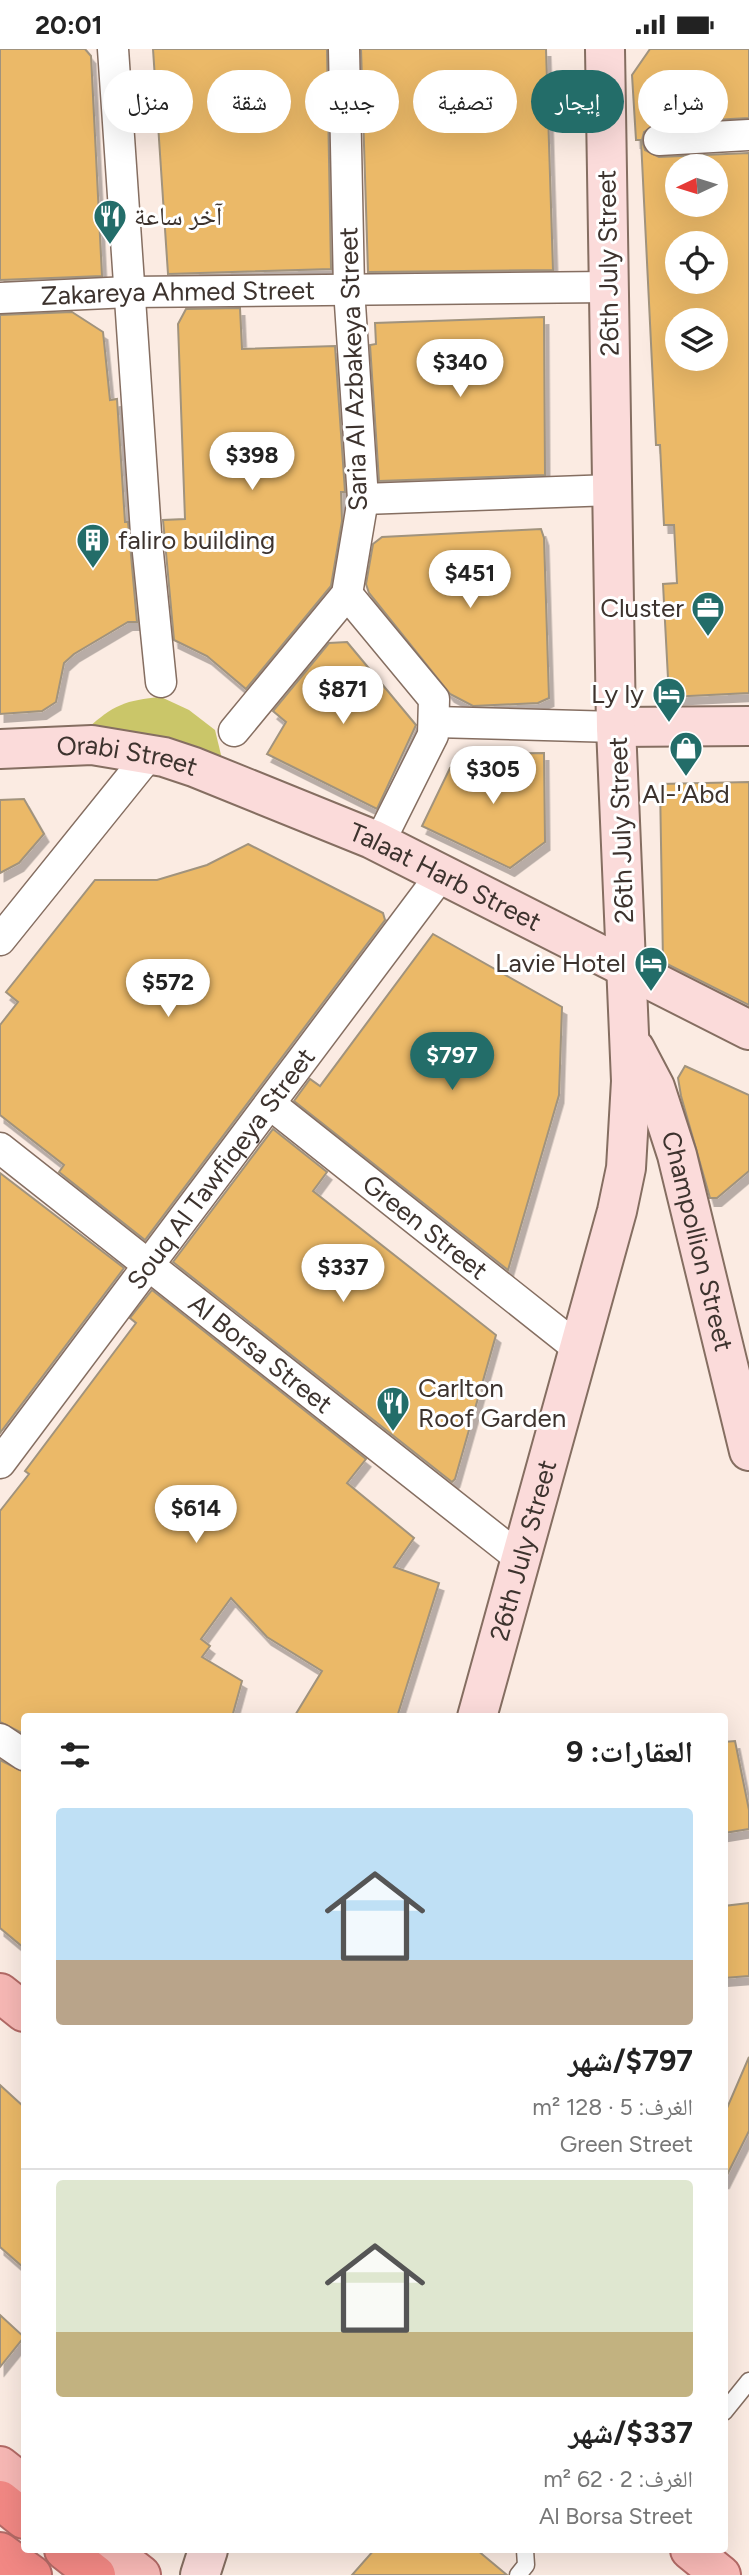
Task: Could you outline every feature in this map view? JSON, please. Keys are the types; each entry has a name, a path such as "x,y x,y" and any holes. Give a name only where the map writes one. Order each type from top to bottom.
{"highway":[{"path":"0,2500 21,2517"},
{"path":"0,2552 32,2575"},
{"path":"68,2553 96,2575"}],"main road":[{"name":"26th July Street","path":"478,1713 617,1212 626,1168 630,1125 616,727 605,49"},
{"path":"616,727 749,726"},
{"name":"Orabi Street","path":"0,749 92,745 149,755 194,767 250,791"},
{"name":"Talaat Harb Street","path":"250,791 379,843 749,1030"},
{"name":"Champollion Street","path":"629,1038 655,1087 677,1155 743,1402 749,1451"},
{"path":"0,1993 21,2010"},
{"path":"0,2466 21,2483"},
{"path":"113,2553 141,2575"},
{"path":"200,2575 207,2553"}],"street":[{"path":"113,49 146,533 161,682"},
{"name":"Saria Al Azbakeya Street","path":"234,731 347,594 363,499 349,289 344,49"},
{"path":"659,141 749,135"},
{"name":"Zakareya Ahmed Street","path":"0,298 130,292 609,287"},
{"path":"363,499 612,490"},
{"path":"347,594 434,699 433,735 379,843"},
{"path":"435,722 616,727"},
{"path":"0,940 149,755"},
{"name":"Souq Al Tawfiqeya Street","path":"0,1463 441,875"},
{"name":"Green Street","path":"270,1104 579,1349"},
{"name":"Al Borsa Street","path":"0,1148 521,1559"},
{"path":"0,1739 21,1753"}],"lane":[{"path":"728,2407 749,2381"},
{"path":"518,2575 527,2565 525,2553"}],"shaded area":[{"path":"161,697 189,710 215,730 222,759 87,729 121,705"}],"building":[{"path":"0,49 85,49 91,56 102,276 0,280"},
{"path":"153,49 327,49 327,70 305,70 305,133 329,133 331,269 168,274 159,133 193,133 193,70 154,70"},
{"path":"361,49 546,49 547,70 531,70 531,133 549,133 553,270 368,272 364,133 399,133 399,70 362,70"},
{"path":"650,49 749,49 749,118 728,119 728,70 638,70 638,133 644,133 642,140 645,150 659,157 665,157 665,217 728,217 726,154 749,153 749,693 669,697 663,584 677,583 674,525 664,525 660,445 656,445 641,140 636,140 632,75"},
{"path":"240,308 242,349 335,346 345,492 341,492 342,521 331,586 246,689 207,656 174,640 163,520 185,519 178,324 186,309"},
{"path":"72,312 103,332 110,400 117,399 125,522 128,522 137,622 128,622 74,654 64,663 56,702 42,711 0,714 0,315"},
{"path":"544,317 545,475 379,481 370,345 376,344 375,323"},
{"path":"541,529 544,538 549,698 538,703 473,706 450,694 369,593 366,584 373,544 382,537"},
{"path":"347,642 416,725 377,809 267,754 286,722 273,711 329,643"},
{"path":"544,753 545,842 510,868 422,826 450,768 475,754"},
{"path":"749,782 749,1005 663,962 660,784"},
{"path":"24,799 44,834 19,863 0,873 0,800"},
{"path":"248,844 383,913 385,920 145,1240 59,1172 64,1165 0,1115 0,1025 18,1002 6,992 95,880 157,880 207,865"},
{"path":"433,934 562,1007 559,1095 508,1270 294,1101 310,1079 320,1086"},
{"path":"685,1066 749,1095 749,1171 717,1198 710,1198 681,1096 678,1078"},
{"path":"273,1129 327,1172 313,1191 496,1335 452,1482 173,1262"},
{"path":"0,1173 124,1268 0,1433"},
{"path":"152,1290 366,1459 347,1483 414,1538 394,1567 439,1583 398,1713 296,1713 322,1671 267,1637 231,1598 201,1639 210,1646 202,1657 242,1681 233,1713 21,1713 21,1732 0,1722 0,1511 29,1474 25,1471 136,1323 130,1318"},
{"path":"735,1741 749,1810 749,1829 728,1832 728,1742"},
{"path":"0,1760 21,1770 21,1946 0,1928"},
{"path":"749,1903 749,1976 728,1978 728,1906"},
{"path":"749,2057 749,2131 728,2173 728,2106"},
{"path":"0,2085 21,2104 21,2265 0,2247"},
{"path":"0,2315 21,2334 21,2341 0,2367"},
{"path":"371,2553 481,2553 507,2575 352,2575"}],"place":[{"name":"آخر ساعة","path":"110,246"},
{"name":"faliro building","path":"93,570"},
{"name":"Cluster","path":"708,638"},
{"name":"Ly ly","path":"669,724"},
{"name":"Al-'Abd","path":"686,778"},
{"name":"Lavie Hotel","path":"651,993"},
{"name":"Carlton Roof Garden","path":"393,1433"}]}
